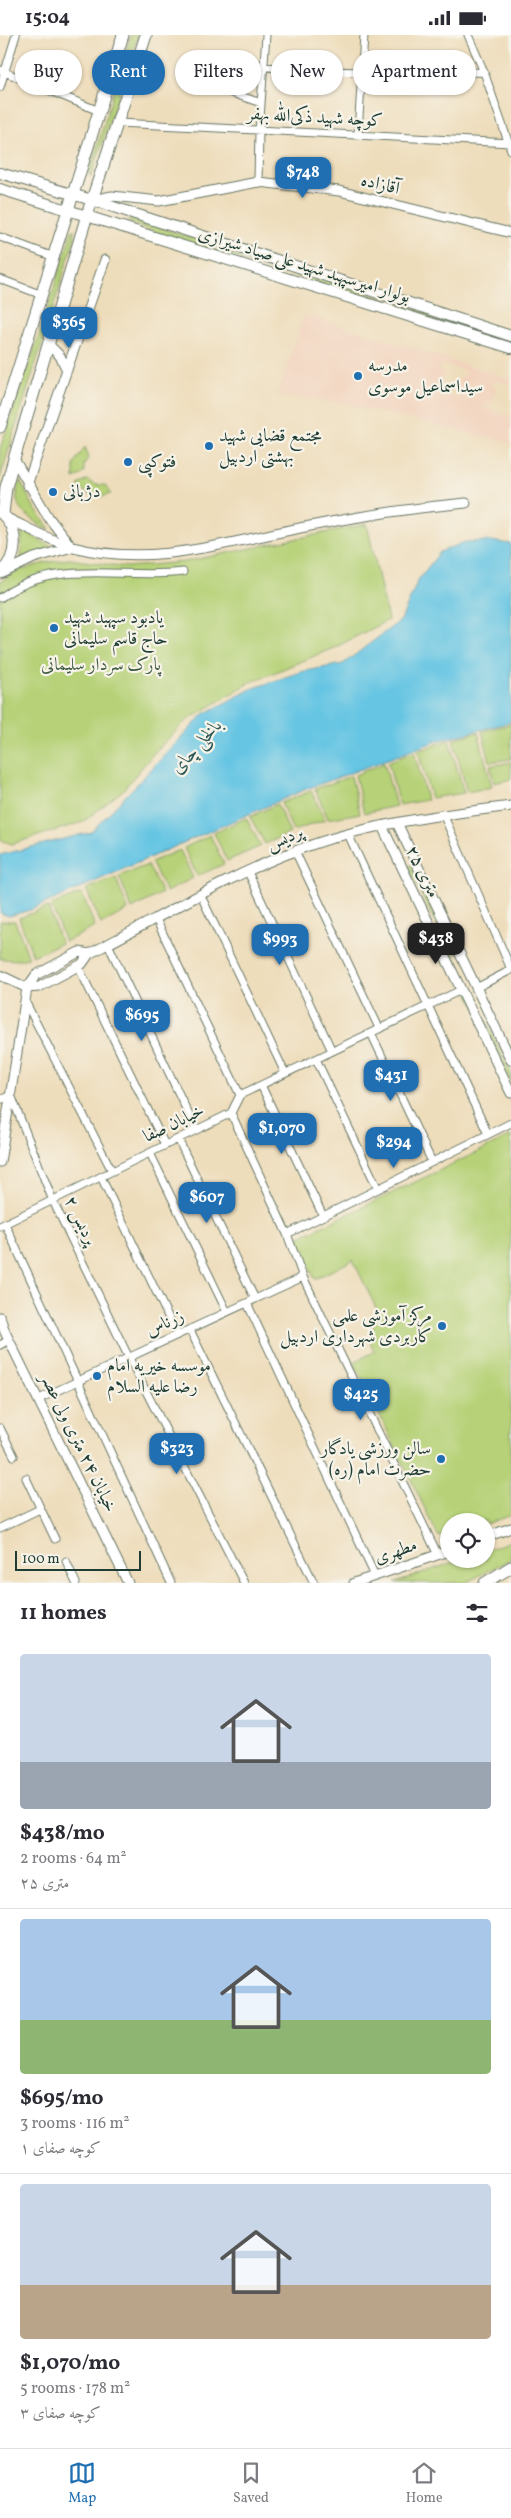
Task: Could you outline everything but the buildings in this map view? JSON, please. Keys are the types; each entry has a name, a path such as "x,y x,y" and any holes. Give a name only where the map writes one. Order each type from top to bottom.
{"main road":[{"path":"0,427 123,35"},
{"path":"0,574 10,562 15,540 3,515 6,487 87,215 146,35"},
{"name":"بولوار امیرسپهبد شهید علی صیاد شیرازی","path":"0,173 92,200 511,336"},
{"name":"بولوار امیرسپهبد شهید علی صیاد شیرازی","path":"0,189 511,348"},
{"path":"486,1583 511,1567"},
{"path":"486,1583 511,1575"}],"street":[{"path":"0,87 2,71 16,35"},
{"path":"258,182 259,131 266,35"},
{"path":"363,50 364,35"},
{"path":"468,35 484,72 510,145"},
{"path":"261,67 353,72"},
{"path":"2,71 99,111"},
{"path":"476,72 484,72"},
{"path":"238,95 261,103"},
{"path":"358,134 361,95"},
{"name":"کوچه شهید ذکی‌الله بهفر","path":"118,123 259,131 358,134 510,145"},
{"name":"آقازاده","path":"92,200 112,196 159,201 258,182 339,191 511,233"},
{"path":"0,237 54,257"},
{"path":"27,485 105,260"},
{"path":"0,279 42,295"},
{"path":"49,345 60,356 67,370"},
{"path":"14,459 27,485 58,531 72,547"},
{"path":"3,515 72,547 111,553 186,553 395,509 466,503"},
{"path":"0,574 34,558 72,547"},
{"path":"0,598 21,585 55,574 159,575 183,572"},
{"name":"پردیس","path":"27,988 39,987 78,966 89,954 248,872 295,851 348,834 396,823 443,814 511,806"},
{"path":"443,814 511,970 476,988"},
{"name":"۲۵ متری","path":"396,823 511,1060"},
{"name":"۲۵ متری","path":"382,826 511,1093"},
{"path":"348,834 488,1134"},
{"path":"295,851 380,1028"},
{"path":"248,872 332,1051"},
{"path":"201,896 285,1073"},
{"path":"156,919 240,1095 461,990"},
{"path":"108,944 196,1130"},
{"name":"پردیس","path":"27,988 36,975 78,952 89,954"},
{"path":"78,966 165,1145"},
{"path":"0,975 27,988 0,1162"},
{"path":"25,1001 112,1171"},
{"path":"371,1033 432,1162"},
{"path":"316,1059 378,1189"},
{"path":"261,1085 323,1216"},
{"path":"0,1099 11,1095"},
{"name":"پردیس ۲","path":"11,1095 53,1201 129,1358 244,1583"},
{"name":"خیابان صفا","path":"3,1225 230,1113 240,1095"},
{"path":"230,1113 287,1234 303,1277 438,1555"},
{"path":"287,1234 511,1123"},
{"path":"178,1139 256,1299"},
{"path":"150,1153 227,1312"},
{"path":"101,1177 177,1335"},
{"path":"3,1225 171,1583"},
{"name":"زرناس","path":"39,1399 303,1277"},
{"path":"247,1303 375,1576"},
{"name":"خیابان ۲۴ متری ولی عصر","path":"0,1317 9,1340 128,1583"},
{"path":"190,1329 314,1583"},
{"path":"0,1345 9,1340"},
{"path":"0,1428 14,1456"},
{"path":"26,1478 54,1539"},
{"path":"0,1529 40,1509"},
{"path":"495,1534 511,1528"},
{"name":"مطهری","path":"354,1583 438,1555"},
{"path":"66,1561 76,1583"}],"shaded area":[{"name":"مدرسه سیداسماعیل موسوی","path":"304,314 511,379 511,385 494,380 492,387 497,388 492,404 487,402 485,408 510,416 511,412 511,443 341,403 277,396","holes":["441,364 465,371 464,377 460,376 455,392 459,394 457,399 432,392 434,386 440,388 444,372 439,370"]}],"green space":[{"path":"131,35 138,35 133,50 126,50"},
{"path":"113,95 118,95 91,177 89,173"},
{"path":"130,218 511,340 511,344 156,232 130,223 128,220"},
{"path":"74,229 75,237 0,478 0,448"},
{"path":"85,447 89,457 84,464 84,473 74,479 74,463"},
{"path":"87,480 95,485 105,485 111,494 97,496 85,492 78,485"},
{"path":"20,481 35,509 50,529 32,519 20,507 17,493"},
{"name":"پارک سردار سلیمانی","path":"367,524 388,620 336,647 249,683 186,721 153,754 123,790 83,822 12,844 0,840 0,582 15,572 44,563 69,559 127,567 184,562"},
{"path":"25,531 53,548 21,559 22,532"},
{"path":"511,724 511,759 490,762 482,731"},
{"path":"478,732 492,787 467,792 453,739"},
{"path":"449,740 464,793 431,798 418,751"},
{"path":"414,752 427,800 399,805 388,762"},
{"path":"511,762 511,779 494,783 490,766"},
{"path":"384,763 396,806 364,813 355,775"},
{"path":"351,776 360,813 328,819 315,789"},
{"path":"311,791 325,820 293,831 281,803"},
{"path":"277,804 290,833 265,844 250,817"},
{"path":"246,818 261,846 227,861 214,833"},
{"path":"210,835 224,864 197,876 184,848"},
{"path":"180,850 193,878 166,892 151,862"},
{"path":"148,865 162,893 132,909 119,876"},
{"path":"411,865 511,1073 511,1082 408,866"},
{"path":"116,878 128,910 101,924 86,889"},
{"path":"82,893 95,927 65,942 51,905"},
{"path":"48,907 61,943 33,956 19,918"},
{"path":"0,921 15,921 29,958 18,960 0,959"},
{"name":"مرکز آموزشی علمی کاربردی شهرداری اردبیل","path":"511,1136 511,1515 495,1521 495,1513 440,1513 440,1536 438,1536 354,1362 374,1352 370,1341 377,1310 353,1260 315,1279 297,1243 300,1237"},
{"path":"511,1541 511,1559 495,1567 495,1547"},
{"path":"440,1567 494,1568 465,1583 395,1583"}],"water":[{"name":"بالخلی چای","path":"490,541 511,544 511,722 437,741 304,790 30,910 9,916 0,913 0,855 91,832 204,714 251,689 300,672 343,664 401,620 418,580 440,552 465,542"}],"place":[{"name":"مدرسه سیداسماعیل موسوی","path":"358,376"},
{"name":"مجتمع قضایی شهید بهشتی اردبیل","path":"209,446"},
{"name":"فتوکپی","path":"128,462"},
{"name":"دژبانی","path":"53,492"},
{"name":"یادبود سپهبد شهید حاج قاسم سلیمانی","path":"54,628"},
{"name":"مرکز آموزشی علمی کاربردی شهرداری اردبیل","path":"442,1326"},
{"name":"موسسه خیریه امام رضا علیه السلام","path":"97,1376"},
{"name":"سالن ورزشی یادگار حضرت امام (ره)","path":"441,1459"}]}
